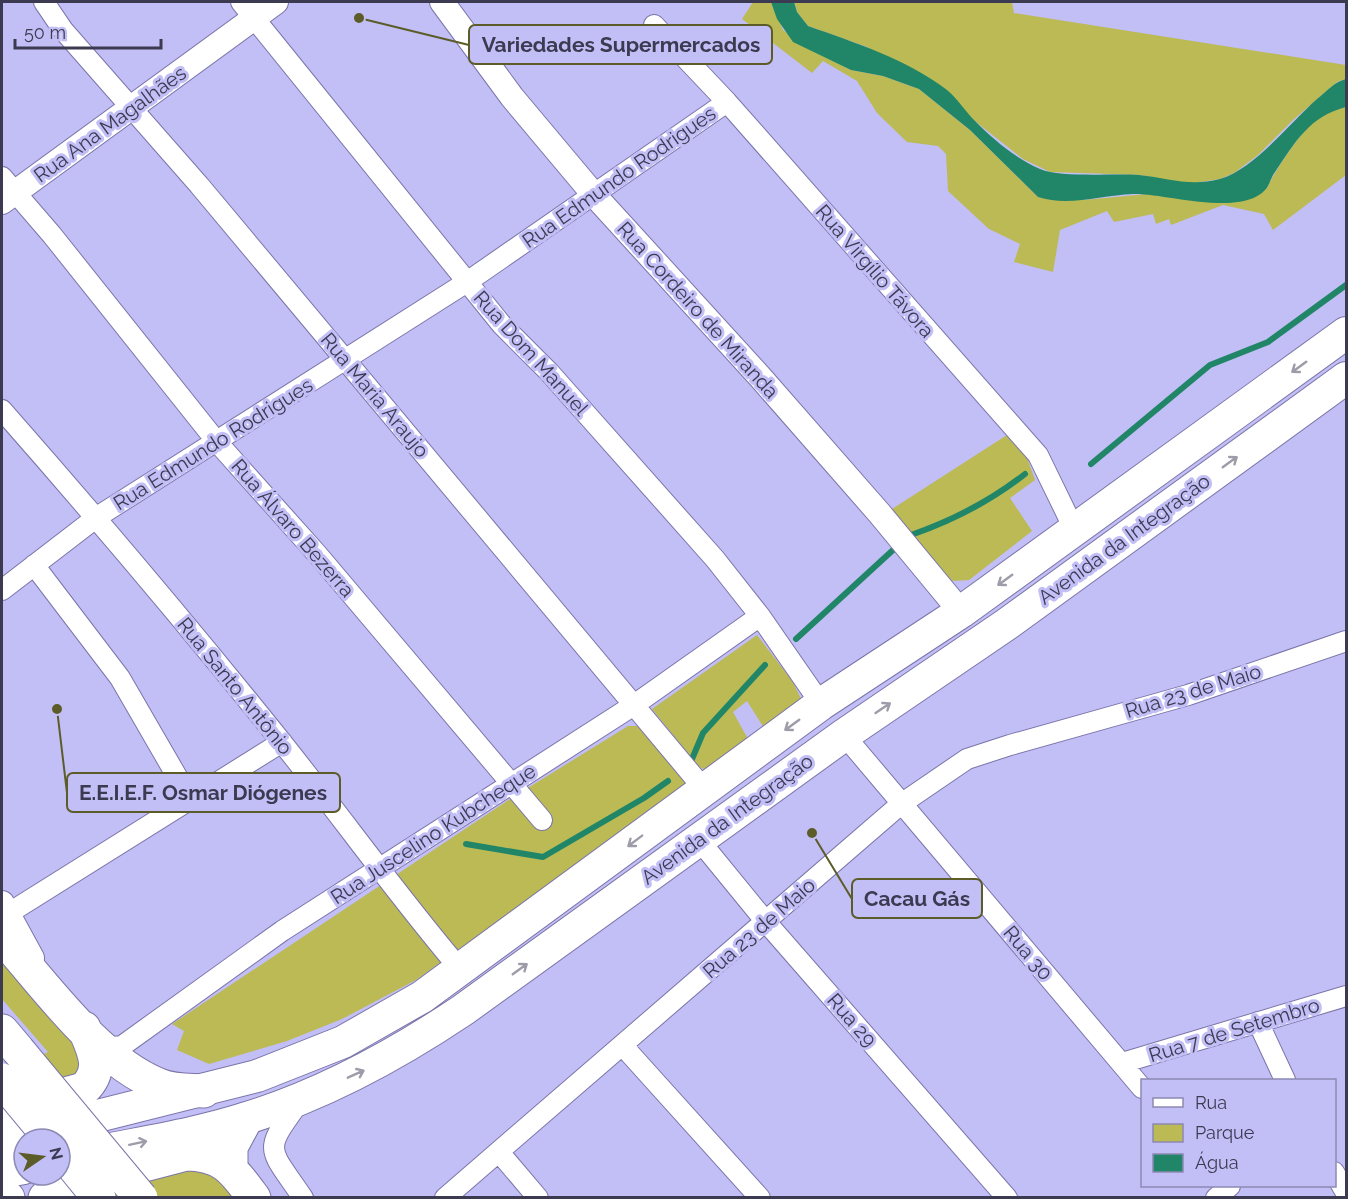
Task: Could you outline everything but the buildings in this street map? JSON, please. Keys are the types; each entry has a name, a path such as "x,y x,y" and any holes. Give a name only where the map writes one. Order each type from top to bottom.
{"highway":[{"path":"4,918 45,984 94,1038 142,1077 175,1090 204,1091"},
{"path":"2,1111 84,1089 96,1073 94,1038"},
{"path":"10,1041 141,1197"},
{"path":"2,1080 41,1127"},
{"path":"231,1166 231,1147 246,1119"},
{"path":"45,1197 56,1188 186,1154 204,1156 231,1166 254,1197"},
{"path":"72,1164 99,1197"},
{"path":"2,1194 8,1197"}],"main road":[{"name":"Avenida da Integração","path":"2,1140 257,1076 343,1042 422,997 822,704 961,612 1347,333"},
{"name":"Avenida da Integração","path":"72,1157 246,1119 302,1098 406,1048 463,1010 844,735 1058,588 1347,378"},
{"path":"1118,499 1138,529"},
{"path":"1038,556 1058,588"}],"street":[{"name":"Rua Maria Araujo","path":"44,2 63,30 345,359 704,789"},
{"name":"Rua Ana Magalhães","path":"6,191 131,108 248,10 276,2"},
{"name":"Rua Cordeiro de Miranda","path":"442,2 512,96 594,196 762,378 961,612"},
{"name":"Rua Dom Manuel","path":"248,10 502,325 549,372 715,559 760,616 822,704"},
{"name":"Rua Virgílio Távora","path":"654,25 727,102 1038,455 1075,531"},
{"name":"Rua Edmundo Rodrigues","path":"2,590 97,517 467,282 727,102"},
{"name":"Rua Álvaro Bezerra","path":"6,191 52,235 217,442 318,555 542,820"},
{"name":"Rua Santo Antônio","path":"2,410 97,517 282,742 420,922 460,969"},
{"path":"34,565 120,678 190,799"},
{"name":"Rua Juscelino Kubcheque","path":"94,1038 122,1046 282,931 634,705 760,616"},
{"name":"Rua 23 de Maio","path":"445,1197 623,1046 901,804 967,759 1188,695 1347,641"},
{"name":"Rua 30","path":"844,735 1141,1086"},
{"path":"4,918 282,742"},
{"name":"Rua 29","path":"699,840 766,922 1007,1197"},
{"name":"Rua 7 de Setembro","path":"1122,1063 1347,996"},
{"path":"1258,1022 1285,1079"},
{"path":"623,1046 760,1197"},
{"path":"302,1098 274,1137 273,1154 303,1197"},
{"path":"499,1152 538,1197"},
{"path":"1336,1174 1347,1193"}],"green space":[{"path":"753,2 771,2 783,30 803,46 851,70 883,76 919,89 970,130 1038,197 1083,200 1147,194 1222,203 1267,188 1289,152 1310,124 1323,115 1346,107 1346,175 1273,230 1264,214 1223,205 1171,225 1169,219 1156,224 1153,214 1114,222 1107,211 1060,230 1053,272 1014,262 1020,244 989,229 948,191 946,154 938,146 907,142 877,113 857,81 823,61 812,73 742,19"},
{"path":"794,2 1012,2 1014,13 1346,65 1346,79 1337,82 1293,120 1258,155 1234,173 1220,179 1194,183 1140,175 1050,172 1023,159 976,122 867,47 808,26 797,12"},
{"path":"1007,435 1026,455 1035,480 1010,498 1032,531 969,580 953,581 942,572 892,509"},
{"path":"757,635 793,682 802,701 764,728 747,701 733,712 748,739 708,771 699,767 652,709"},
{"path":"628,726 637,726 684,776 685,783 681,790 416,980 342,1019 287,1041 209,1064 177,1050 184,1031 172,1024 510,799"},
{"path":"2,953 85,1058 77,1080 2,1074 48,1052 2,999"},
{"path":"202,1165 245,1198 51,1198"}],"water":[{"path":"771,2 794,2 797,12 808,26 915,69 947,90 989,135 1005,148 1031,165 1049,172 1139,175 1189,182 1220,179 1233,174 1259,156 1317,99 1334,85 1346,79 1346,107 1333,111 1304,132 1282,161 1266,189 1254,198 1222,203 1133,194 1073,201 1049,200 1038,197 970,130 919,89 883,76 851,70 793,42 777,19"}],"waterway":[{"path":"1091,464 1210,365 1268,342 1346,285"},
{"path":"911,535 971,509 999,493 1025,474"},
{"path":"796,639 893,550"},
{"path":"692,759 703,733 765,665"},
{"path":"466,844 543,857 644,798 668,781"}],"place":[{"name":"Variedades Supermercados","path":"359,18"},
{"name":"E.E.I.E.F. Osmar Diógenes","path":"57,709"},
{"name":"Cacau Gás","path":"812,833"}]}
